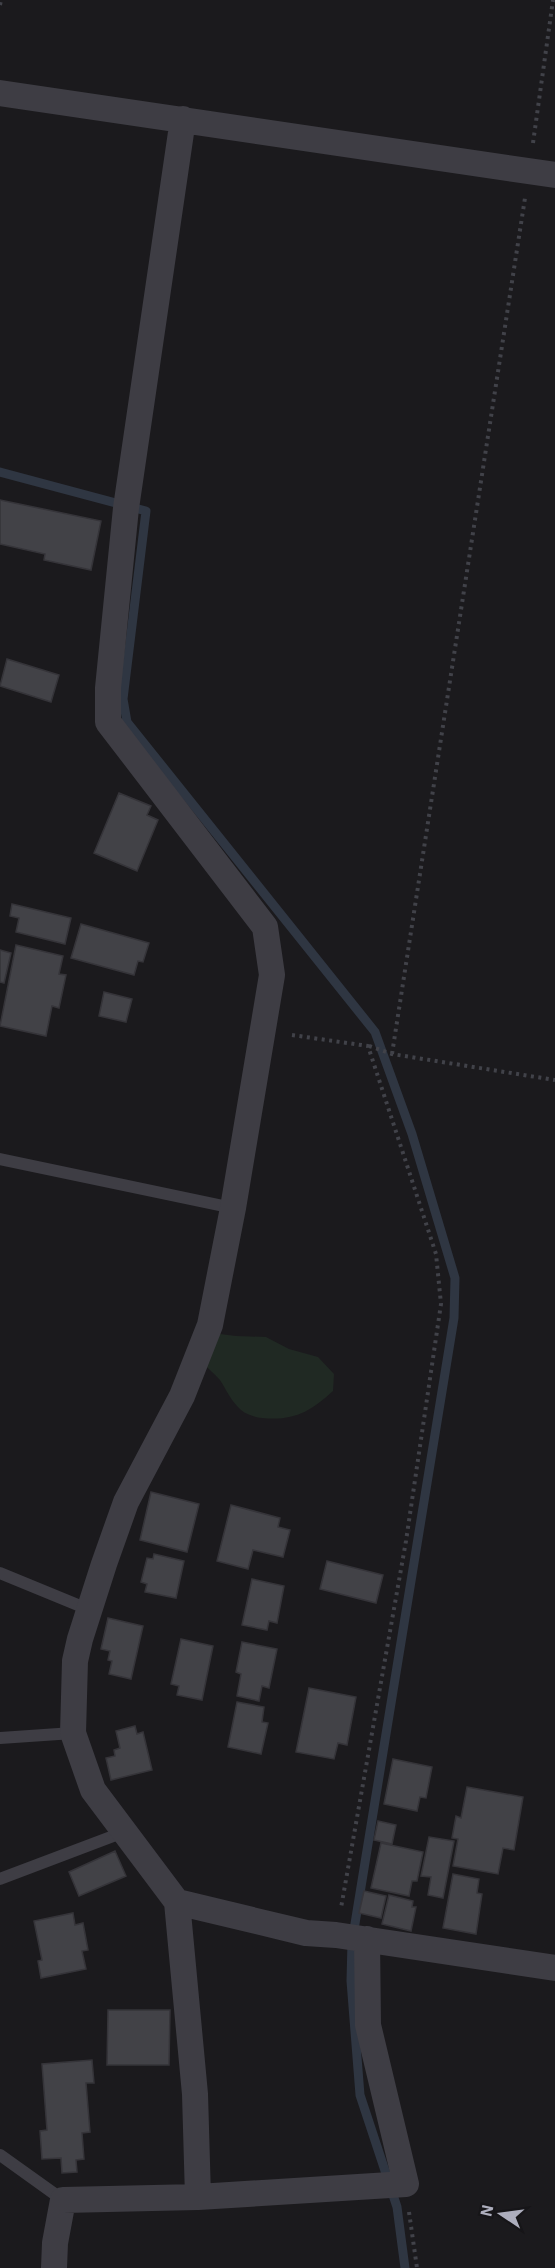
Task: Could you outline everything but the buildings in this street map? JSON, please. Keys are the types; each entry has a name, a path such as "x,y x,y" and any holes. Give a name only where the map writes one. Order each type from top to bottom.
{"street":[{"path":"0,93 555,175"},
{"path":"183,119 126,508 108,688 108,722 265,927 272,975 233,1208 210,1325 182,1396 126,1502 75,1661 73,1733 93,1790 177,1902 186,1977 195,2094 198,2197"},
{"path":"177,1902 306,1933 336,1935 555,1968"},
{"path":"54,2268 55,2243 63,2200 198,2197 406,2184 368,2025 367,1940"}],"lane":[{"path":"0,1159 233,1208"},
{"path":"0,1573 90,1610"},
{"path":"0,1738 73,1733"},
{"path":"0,1879 124,1832"},
{"path":"0,2156 63,2200"}],"path":[{"path":"0,5 1,0"},
{"path":"392,1054 554,0"},
{"path":"262,1031 368,1046 392,1054 555,1080"},
{"path":"336,1935 406,1541 441,1304 436,1254 368,1046"},
{"path":"406,2184 417,2268"}],"shaded area":[{"path":"220,1334 266,1337 289,1349 318,1357 334,1374 333,1391 301,1414 273,1419 246,1413 234,1403 220,1380 203,1363"}],"waterway":[{"path":"0,472 146,511 123,699 127,722 375,1032 412,1134 455,1278 454,1318 352,1942 351,1981 360,2095 397,2207 405,2268"}]}
